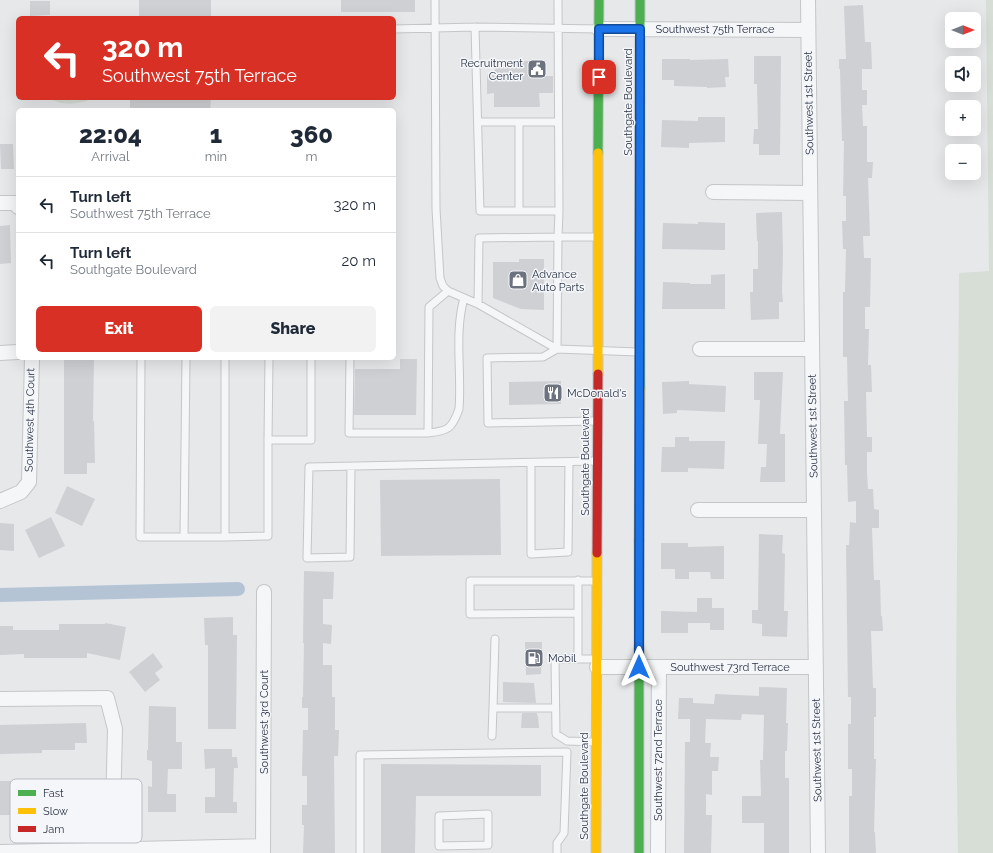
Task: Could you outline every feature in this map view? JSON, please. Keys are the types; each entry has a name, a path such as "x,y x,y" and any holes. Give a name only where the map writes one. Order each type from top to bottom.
{"main road":[{"name":"Southgate Boulevard","path":"596,853 597,461 599,351 599,0"},
{"name":"Southgate Boulevard","path":"639,853 640,0"}],"street":[{"name":"Southwest 1st Street","path":"808,0 818,853"},
{"name":"Southwest 75th Terrace","path":"599,29 808,30"},
{"path":"713,192 810,193"},
{"path":"0,203 16,205"},
{"path":"700,349 812,349"},
{"path":"0,353 16,352"},
{"name":"Southwest 4th Court","path":"0,500 21,492 29,482 32,360"},
{"path":"698,510 814,510"},
{"name":"Southwest 3rd Court","path":"263,850 264,592"},
{"name":"Southwest 73rd Terrace","path":"597,663 639,667 816,667"},
{"name":"Southwest 72nd Terrace","path":"658,853 659,667"},
{"path":"0,699 108,698 115,729 114,779"},
{"path":"0,852 263,850"}],"lane":[{"path":"435,0 437,232 440,278 443,286 448,291 478,304 557,349 640,352"},
{"path":"557,349 559,211 557,122 558,0"},
{"path":"475,27 480,211 559,211"},
{"path":"396,29 475,27 599,29"},
{"path":"478,122 557,122"},
{"path":"519,122 519,211"},
{"path":"478,304 479,238 599,236"},
{"path":"428,433 429,307 448,291"},
{"path":"350,360 349,433 428,433 442,432 450,428 459,409 459,332 460,312 464,298"},
{"path":"557,349 543,357 487,358 488,423 598,421"},
{"path":"141,360 140,537 268,536 269,360"},
{"path":"184,537 186,360"},
{"path":"225,537 226,360"},
{"path":"268,440 311,440 311,360"},
{"path":"351,467 350,557 308,558 309,467 597,461"},
{"path":"531,463 531,554 568,552 569,462"},
{"path":"578,580 578,659"},
{"path":"578,613 470,614 470,581 597,581"},
{"path":"492,736 496,639"},
{"path":"596,742 567,741 556,734 554,708 555,660 578,659 597,663"},
{"path":"493,708 554,708"},
{"path":"557,853 557,843 564,833 567,741"},
{"path":"360,853 360,755 567,752"},
{"path":"488,814 488,846 439,846 439,816 488,814"}],"shaded area":[{"path":"986,0 993,0 993,853 958,853 956,706 959,273 989,271"},
{"path":"52,100 87,100 68,104"}],"building":[{"path":"139,0 211,0 211,16 139,16"},
{"path":"341,0 415,0 415,12 341,12"},
{"path":"30,1 50,1 50,15 30,16"},
{"path":"863,5 865,42 871,42 872,69 862,69 862,90 867,90 867,105 862,105 863,126 867,126 867,162 873,162 872,178 868,178 870,236 863,236 864,258 871,258 870,307 865,307 865,329 869,329 868,365 871,365 872,392 866,392 867,437 872,437 872,452 867,452 867,472 868,489 873,489 874,509 879,510 879,528 872,528 874,580 880,580 883,631 871,631 873,688 876,688 876,717 874,717 874,759 876,759 874,832 876,853 849,853 849,796 852,796 852,769 848,769 848,724 851,724 851,697 848,697 846,545 849,545 850,522 856,523 856,501 848,502 847,465 845,465 844,401 848,401 847,357 843,357 843,292 845,292 846,249 843,249 842,221 846,221 846,196 843,196 844,141 842,141 839,59 846,59 844,6"},
{"path":"754,56 781,56 780,155 759,155 759,144 753,144 754,129 758,129 757,84 754,84"},
{"path":"662,59 728,59 729,77 725,77 726,87 707,88 674,86 674,80 662,80"},
{"path":"495,61 539,61 540,76 553,76 553,93 539,93 540,107 494,107 494,93 487,94 487,75 495,75"},
{"path":"130,100 211,100 210,108 130,108"},
{"path":"698,117 725,117 725,142 689,143 689,148 661,147 662,120 698,121"},
{"path":"0,144 13,144 14,169 1,169"},
{"path":"782,212 783,302 779,302 779,319 751,320 750,292 753,292 753,269 758,269 756,213"},
{"path":"698,222 725,223 725,250 662,249 663,223 698,224"},
{"path":"10,225 11,263 0,264 0,226"},
{"name":"Advance Auto Parts","path":"519,259 544,259 544,310 521,309 493,298 493,262 519,262"},
{"path":"725,274 725,309 662,309 663,282 711,284 711,275"},
{"path":"400,359 417,359 416,415 354,415 355,369 400,369"},
{"path":"64,360 94,360 93,421 95,463 87,463 87,474 64,474"},
{"path":"754,372 783,372 780,434 785,434 785,482 760,482 761,467 766,467 767,444 758,444 760,400 754,400"},
{"path":"561,381 561,404 509,405 509,382"},
{"path":"689,381 689,384 726,386 725,412 677,410 677,413 663,414 662,382"},
{"path":"675,437 689,437 689,441 725,441 724,469 688,468 688,472 661,472 662,447 675,447"},
{"path":"500,479 501,555 381,556 380,480"},
{"path":"67,486 95,499 82,526 55,513"},
{"path":"51,517 65,546 39,558 25,530"},
{"path":"0,523 14,524 14,551 0,550"},
{"path":"759,534 783,535 782,553 785,554 784,611 788,611 787,637 762,636 762,624 752,623 752,610 758,610"},
{"path":"661,543 688,543 688,547 724,546 724,579 711,579 710,572 689,572 689,579 675,579 675,569 661,569"},
{"path":"304,571 334,572 333,599 323,599 323,624 332,625 331,644 323,643 323,665 332,665 332,697 335,697 335,730 339,730 338,756 334,756 335,853 303,853 304,825 302,825 302,805 307,805 307,776 302,776 303,730 308,730 308,708 302,708"},
{"path":"697,598 712,598 712,608 724,608 724,630 710,630 710,623 688,623 688,633 661,633 661,611 697,612"},
{"path":"233,617 233,635 237,635 236,729 208,729 208,645 205,645 204,618"},
{"path":"105,623 126,627 120,660 87,653 87,658 24,658 24,654 0,655 0,626 13,626 13,630 59,630 59,624"},
{"name":"Mobil","path":"525,642 542,642 541,674 526,675"},
{"path":"153,653 163,667 155,673 160,680 145,692 129,672"},
{"path":"503,682 534,683 536,703 503,702"},
{"path":"759,687 787,688 786,723 788,723 787,751 785,751 785,778 789,778 789,853 764,853 764,823 742,823 742,796 761,796 760,760 763,760 764,715 742,714 741,720 706,719 705,743 711,743 710,757 719,757 718,771 712,771 712,795 706,794 706,815 712,815 711,853 684,853 685,742 690,742 690,719 678,719 679,698 693,698 693,703 714,704 715,694 759,696"},
{"path":"149,706 176,707 176,742 182,742 182,769 168,769 167,794 176,794 176,812 148,812 148,786 152,787 152,761 147,760"},
{"path":"522,713 537,713 539,728 521,728"},
{"path":"86,723 87,743 75,743 75,750 42,750 42,753 0,754 0,725"},
{"path":"204,749 232,749 232,757 237,757 238,768 234,768 233,802 237,802 237,813 205,813 205,797 215,797 215,768 205,769"},
{"path":"381,764 541,765 541,796 416,796 415,853 381,853"},
{"path":"0,781 10,781 10,815 0,815"}],"waterway":[{"path":"0,595 238,589"}],"traffic: fast":[{"path":"598,153 599,0"},
{"path":"640,0 640,388"},
{"path":"639,541 639,853"}],"traffic: slow":[{"path":"598,153 598,374"},
{"path":"639,541 640,388"},
{"path":"596,853 597,553"}],"traffic: jam":[{"path":"597,553 598,374"}],"place":[{"name":"Recruitment Center","path":"537,69"},
{"name":"Advance Auto Parts","path":"518,280"},
{"name":"McDonald's","path":"553,393"},
{"name":"Mobil","path":"534,658"}],"route":[{"path":"599,77 599,29 640,29 639,667"}]}
